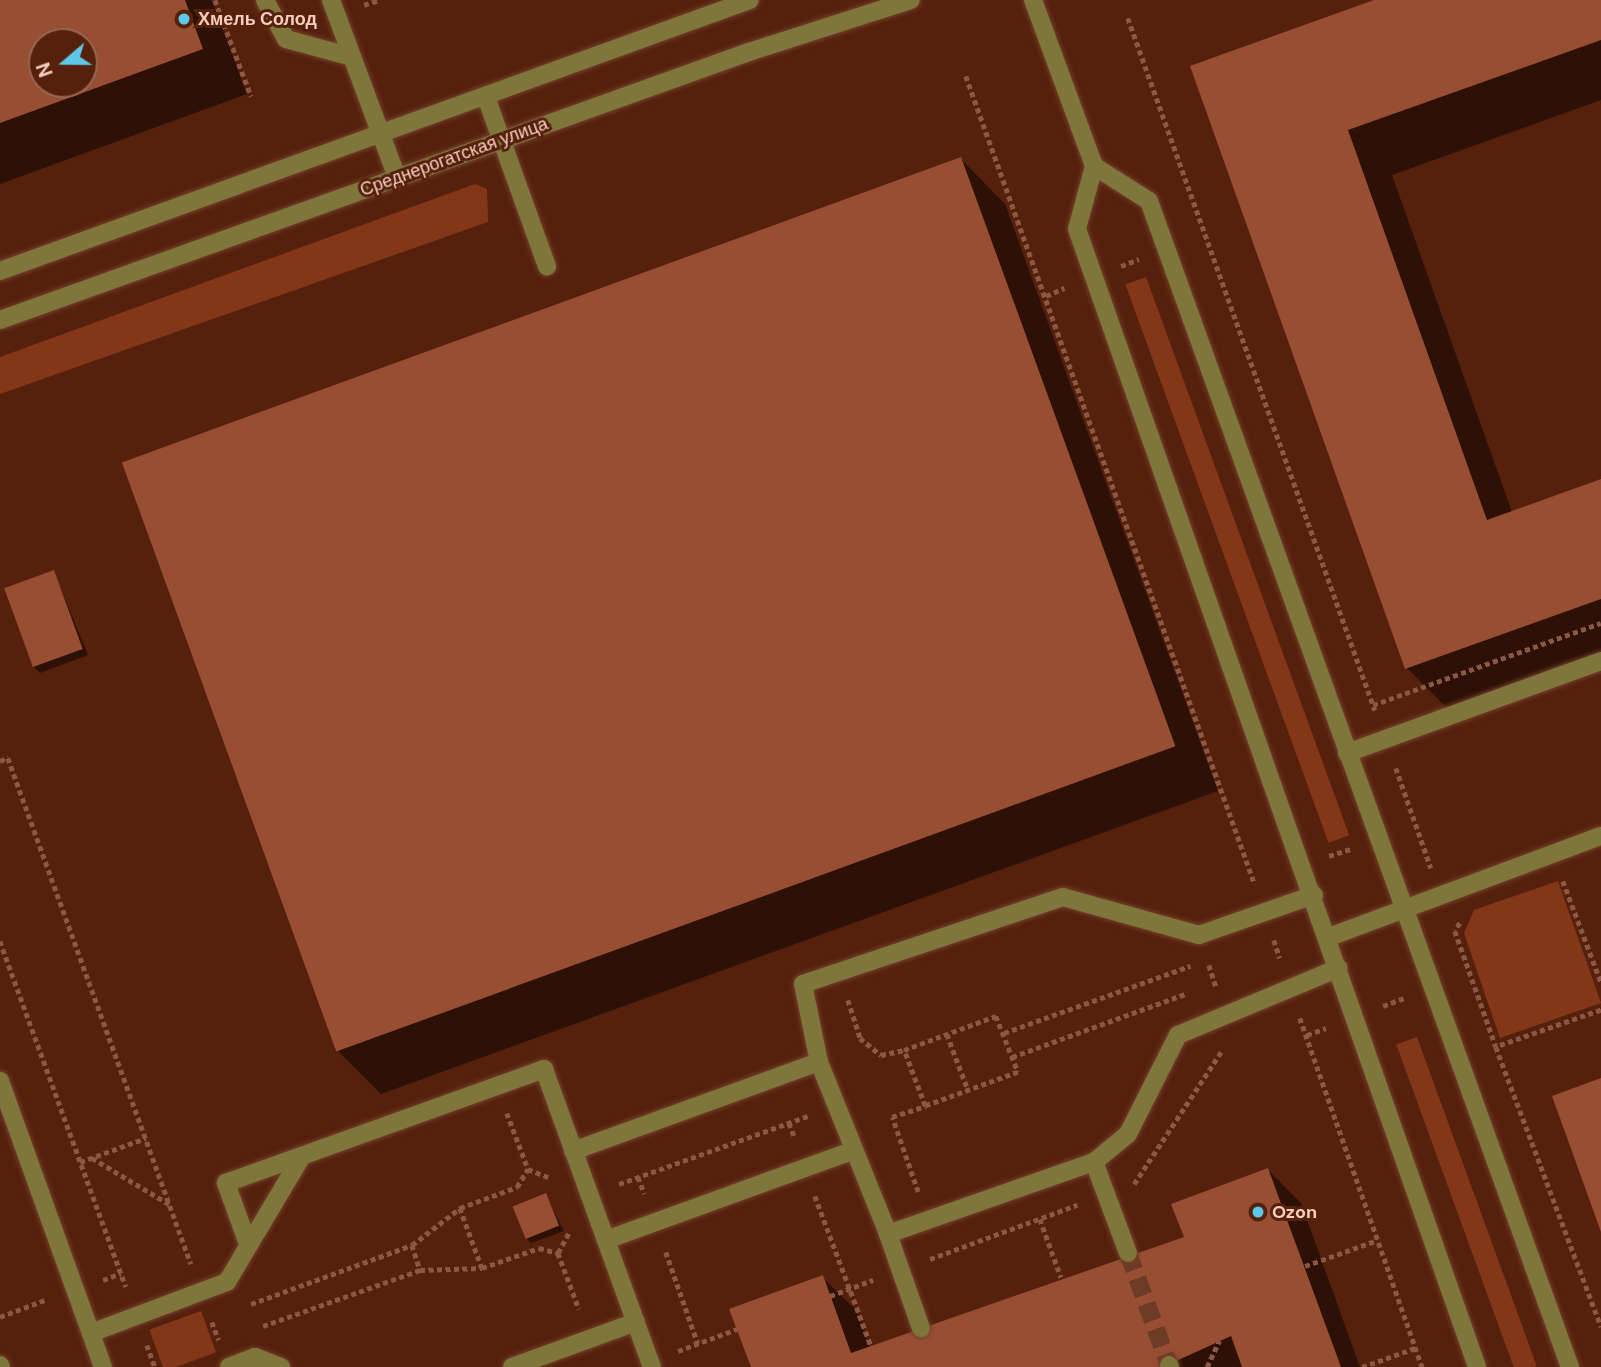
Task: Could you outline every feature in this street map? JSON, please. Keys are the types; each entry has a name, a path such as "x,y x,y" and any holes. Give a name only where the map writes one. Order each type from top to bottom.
{"street":[{"path":"265,0 286,40 352,57"},
{"path":"331,0 397,177"},
{"path":"0,271 750,0"},
{"name":"Среднерогатская улица","path":"0,320 501,140 911,0"},
{"path":"1033,0 1094,166 1077,229 1329,937 1478,1367"},
{"path":"486,97 547,266"},
{"path":"1094,166 1149,201 1570,1367"},
{"path":"1347,753 1601,661"},
{"path":"1329,937 1601,836"},
{"path":"921,1328 888,1234 852,1151 819,1062 803,984 1063,897 1199,935 1314,895"},
{"path":"888,1234 1094,1162 1128,1134 1178,1035 1225,1013 1339,968"},
{"path":"573,1150 819,1062"},
{"path":"248,1244 226,1183 544,1069 651,1364"},
{"path":"0,1081 103,1367"},
{"path":"606,1240 852,1151"},
{"path":"91,1333 227,1282 302,1156"},
{"path":"1094,1162 1128,1253"},
{"path":"512,1367 636,1322"},
{"path":"226,1361 255,1357 281,1367"}],"path":[{"path":"215,0 250,96"},
{"path":"1128,19 1416,825 1255,883"},
{"path":"966,76 1255,883 1376,1241 1422,1367"},
{"path":"1373,705 1601,623"},
{"path":"0,761 8,758 170,1204 196,1267 180,1273"},
{"path":"1561,874 1601,982"},
{"path":"1465,913 1455,931 1601,1327"},
{"path":"830,1296 1139,1182 1233,1033 1199,935"},
{"path":"0,941 127,1292 141,1287"},
{"path":"1003,1033 1207,960"},
{"path":"838,971 860,1038 881,1055 904,1050 996,1016 1018,1072 891,1117 940,1256"},
{"path":"1307,1035 1470,975"},
{"path":"1012,1057 1215,984"},
{"path":"1496,1047 1601,1010"},
{"path":"947,1034 968,1090"},
{"path":"904,1050 925,1106"},
{"path":"249,1305 412,1245 460,1208 517,1187 528,1169 498,1085"},
{"path":"589,1194 836,1105"},
{"path":"789,1122 871,1346"},
{"path":"80,1162 146,1138"},
{"path":"92,1158 170,1204"},
{"path":"638,1177 698,1343"},
{"path":"460,1208 482,1268"},
{"path":"1040,1219 1061,1277"},
{"path":"1305,1266 1376,1241"},
{"path":"412,1245 420,1270"},
{"path":"257,1328 420,1270 482,1268 539,1248 558,1253 590,1338"},
{"path":"201,1292 226,1361"},
{"path":"211,1319 224,1314"},
{"path":"136,1316 155,1367"},
{"path":"651,1364 737,1329"},
{"path":"219,1341 232,1337"},
{"path":"1207,1367 1219,1341"},
{"path":"1362,1367 1415,1348"}],"shaded area":[{"path":"475,184 487,189 488,222 0,394 0,357"},
{"path":"1146,277 1349,835 1328,843 1125,285"},
{"path":"1558,881 1601,1003 1500,1038 1464,933 1474,910"},
{"path":"1417,1037 1537,1366 1514,1367 1396,1045"},
{"path":"201,1311 216,1352 176,1367 163,1367 149,1330"}],"building":[{"path":"0,0 185,0 203,49 98,87 98,28 28,28 28,98 69,98 0,123"},
{"path":"1374,0 1601,0 1601,40 1348,130 1487,520 1601,479 1601,599 1405,669 1190,66"},
{"path":"961,157 1175,746 336,1052 122,462"},
{"path":"54,570 83,649 33,667 4,588"},
{"path":"1601,1078 1601,1232 1552,1096"},
{"path":"1268,1168 1341,1367 1242,1367 1231,1336 1163,1367 751,1367 729,1309 823,1275 851,1353 1184,1237 1171,1204"},
{"path":"546,1193 559,1225 526,1239 513,1206"}],"tunnel":[{"path":"1128,1253 1169,1365"}],"place":[{"name":"Хмель Солод","path":"184,19"},
{"name":"Ozon","path":"1258,1212"}]}
